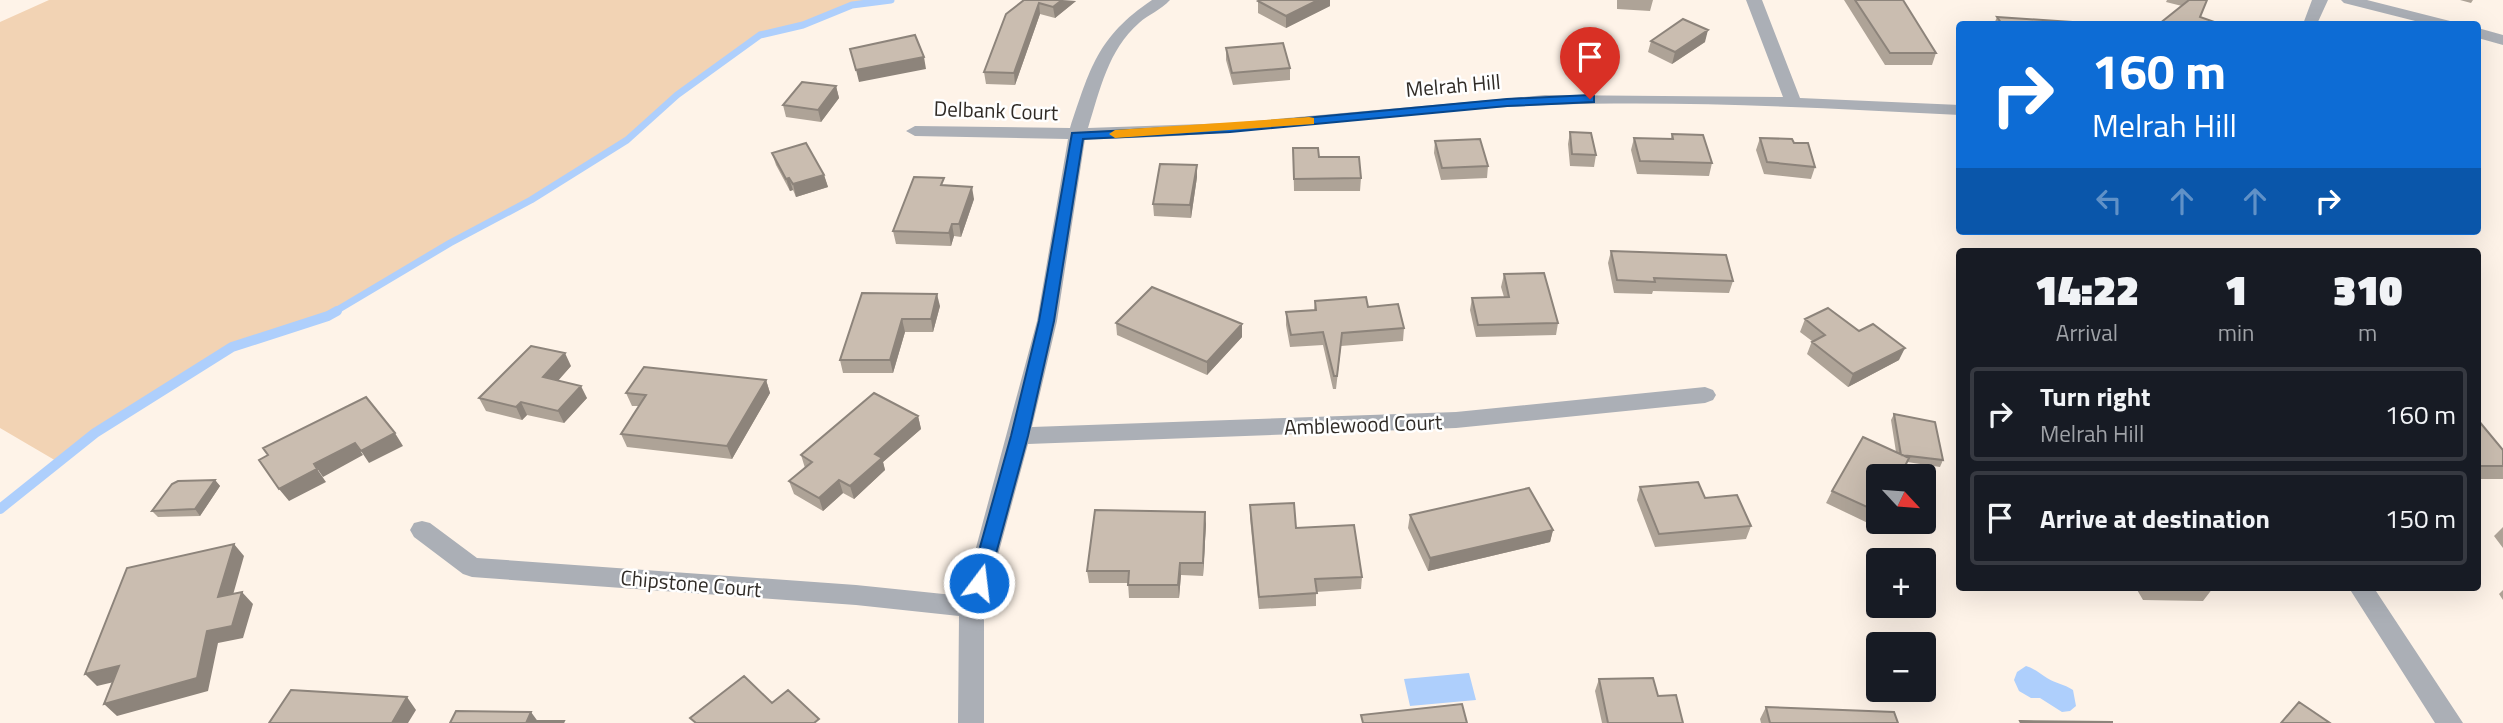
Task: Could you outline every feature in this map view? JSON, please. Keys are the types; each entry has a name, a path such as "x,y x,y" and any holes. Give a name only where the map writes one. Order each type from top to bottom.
{"street":[{"path":"971,723 972,607 1047,321 1077,135 1100,64 1114,40 1134,19 1162,0"},
{"path":"1754,0 1793,103"},
{"path":"2311,21 2320,0"},
{"path":"2349,0 2432,21"},
{"path":"2481,34 2503,40"},
{"name":"Melrah Hill","path":"1077,135 1230,128 1507,103 1590,99 1956,110"},
{"name":"Delbank Court","path":"915,131 1077,135"},
{"name":"Amblewood Court","path":"1019,436 1456,420 1705,395"},
{"name":"Chipstone Court","path":"422,530 472,567 856,595 972,607"},
{"path":"2363,591 2450,723"}],"shaded area":[{"path":"49,0 891,0 866,4 760,35 677,95 627,140 531,200 450,243 328,316 232,347 95,433 58,462 0,428 0,22"}],"water":[{"path":"2026,666 2073,690 2076,706 2070,711 2062,712 2040,698 2031,698 2019,691 2014,680 2017,672"},
{"path":"1469,673 1476,700 1410,706 1404,679"}],"building":[{"path":"1024,0 1062,0 1053,7 1039,3 1014,73 984,72 1006,14"},
{"path":"1318,0 1286,16 1258,1"},
{"path":"1855,0 1903,0 1936,53 1890,53"},
{"path":"2189,0 2207,0 2200,17 2211,21 2163,21"},
{"path":"1997,17 2057,21 2000,21"},
{"path":"1683,19 1708,30 1675,52 1651,41"},
{"path":"915,35 924,57 856,70 850,49"},
{"path":"1283,43 1290,68 1232,73 1226,48"},
{"path":"802,82 836,86 818,110 783,105"},
{"path":"1570,132 1591,133 1596,155 1572,154"},
{"path":"1672,134 1703,135 1712,163 1640,161 1634,138 1673,139"},
{"path":"1760,138 1792,139 1794,143 1808,143 1815,167 1767,162"},
{"path":"1480,139 1488,166 1442,168 1435,141"},
{"path":"806,143 824,175 793,184 789,178 786,179 772,153"},
{"path":"1293,148 1318,148 1319,157 1359,157 1361,178 1294,179"},
{"path":"1160,164 1197,165 1190,205 1153,204"},
{"path":"914,177 944,178 941,185 972,187 959,224 952,224 949,233 893,231"},
{"path":"1611,251 1726,255 1733,281 1654,278 1655,282 1617,280"},
{"path":"1544,273 1558,323 1478,325 1472,298 1509,297 1504,274"},
{"path":"1152,287 1242,324 1207,362 1116,323"},
{"path":"862,293 937,294 931,319 902,319 890,360 840,360"},
{"path":"1366,297 1368,307 1398,304 1404,328 1342,333 1337,376 1334,376 1323,332 1291,335 1286,312 1316,310 1315,301"},
{"path":"1828,308 1859,331 1873,324 1905,348 1853,374 1812,342 1825,335 1805,319"},
{"path":"531,346 565,353 543,377 581,386 558,411 521,402 516,407 479,398"},
{"path":"644,367 766,380 727,446 621,434 646,395 626,393"},
{"path":"874,393 918,416 875,454 882,458 850,486 839,480 819,498 789,481 812,462 801,455"},
{"path":"366,397 395,433 361,451 355,443 314,464 317,469 279,489 259,460 268,455 263,448"},
{"path":"1894,414 1935,422 1943,460 1901,455"},
{"path":"2481,424 2503,450 2503,466 2481,466"},
{"path":"1863,437 1909,458 1906,464 1866,464 1866,506 1832,491"},
{"path":"215,480 195,509 152,511 172,484 178,481"},
{"path":"1698,482 1705,498 1737,495 1751,526 1659,534 1640,487"},
{"path":"1529,488 1553,530 1430,558 1410,515"},
{"path":"1294,503 1296,528 1354,525 1362,577 1315,579 1317,593 1259,597 1250,505"},
{"path":"1095,510 1205,512 1203,563 1180,563 1178,585 1128,585 1129,571 1087,571"},
{"path":"234,544 218,597 242,592 232,626 207,631 197,678 104,704 119,666 85,674 127,568"},
{"path":"744,676 772,703 788,690 819,719 814,723 696,723 690,718"},
{"path":"1653,678 1658,696 1676,695 1683,723 1608,723 1599,679"},
{"path":"291,690 407,697 392,723 269,723"},
{"path":"2299,702 2330,723 2281,723"},
{"path":"1462,704 1467,723 1363,723 1361,715"},
{"path":"1766,707 1894,712 1898,723 1770,723"},
{"path":"456,711 531,712 527,721 564,721 450,723"},
{"path":"2020,721 2112,722 2112,723 2021,723"}],"waterway":[{"path":"334,312 450,243 531,200 627,140 677,95 760,35 803,25 852,5 891,0"},
{"path":"0,509 95,433 232,347 337,311"}],"slow traffic":[{"path":"1115,134 1309,121"}],"route":[{"path":"979,583 1047,321 1077,135 1230,128 1507,103 1590,99"}]}
